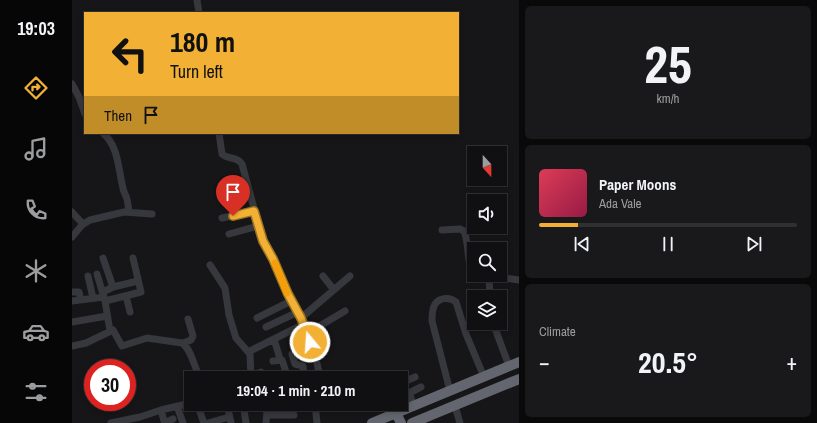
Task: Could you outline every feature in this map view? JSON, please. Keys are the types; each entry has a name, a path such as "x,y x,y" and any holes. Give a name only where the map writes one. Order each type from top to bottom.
{"highway":[{"path":"408,407 519,362"},
{"path":"414,406 413,412 415,422 519,379"},
{"path":"372,423 392,411"},
{"path":"395,411 401,423"}],"street":[{"path":"196,0 199,12"},
{"path":"72,84 84,111"},
{"path":"106,134 112,143 118,161 129,212"},
{"path":"219,134 222,154 225,157 237,159 242,164 263,241 273,259 291,301 301,318 319,371"},
{"path":"222,218 254,211"},
{"path":"72,212 83,224"},
{"path":"72,237 83,224 90,220 129,212 152,214"},
{"path":"229,234 258,226"},
{"path":"442,230 460,229 464,231 467,242"},
{"path":"102,258 113,287"},
{"path":"72,301 126,296 141,292 133,258"},
{"path":"210,266 225,288 229,315 236,338 248,352 250,357 251,371"},
{"path":"97,274 104,297 110,331"},
{"path":"88,276 93,298"},
{"path":"324,276 334,290"},
{"path":"248,352 274,339 350,276"},
{"path":"507,279 519,280"},
{"path":"104,297 113,287 138,281"},
{"path":"72,292 79,292 81,300"},
{"path":"126,296 130,312"},
{"path":"450,391 432,321 432,312 435,304 440,300 447,298 453,299 456,302 466,334 484,377"},
{"path":"257,318 291,301"},
{"path":"307,335 346,311"},
{"path":"72,322 108,316"},
{"path":"266,327 301,318"},
{"path":"72,346 88,342 110,331 114,331 122,346 150,338 183,343 190,340 193,336 188,319"},
{"path":"496,330 509,366"},
{"path":"274,339 277,360 283,360 286,371"},
{"path":"183,343 188,350 196,371"},
{"path":"304,356 313,353"},
{"path":"292,354 295,364 302,366 303,371"},
{"path":"408,380 415,377"},
{"path":"414,406 409,393 421,387"},
{"path":"111,423 136,420 161,410 184,405"},
{"path":"455,406 460,423"},
{"path":"161,410 164,421 174,421 174,407"},
{"path":"174,407 184,423"},
{"path":"200,411 204,423"},
{"path":"246,411 246,423"},
{"path":"266,411 266,423"},
{"path":"314,411 316,423"},
{"path":"146,416 148,423"},
{"path":"208,423 230,420"}],"slow traffic":[{"path":"275,263 287,293"}],"route":[{"path":"233,216 254,211 263,241 273,259 291,301 304,324 310,342"}]}
